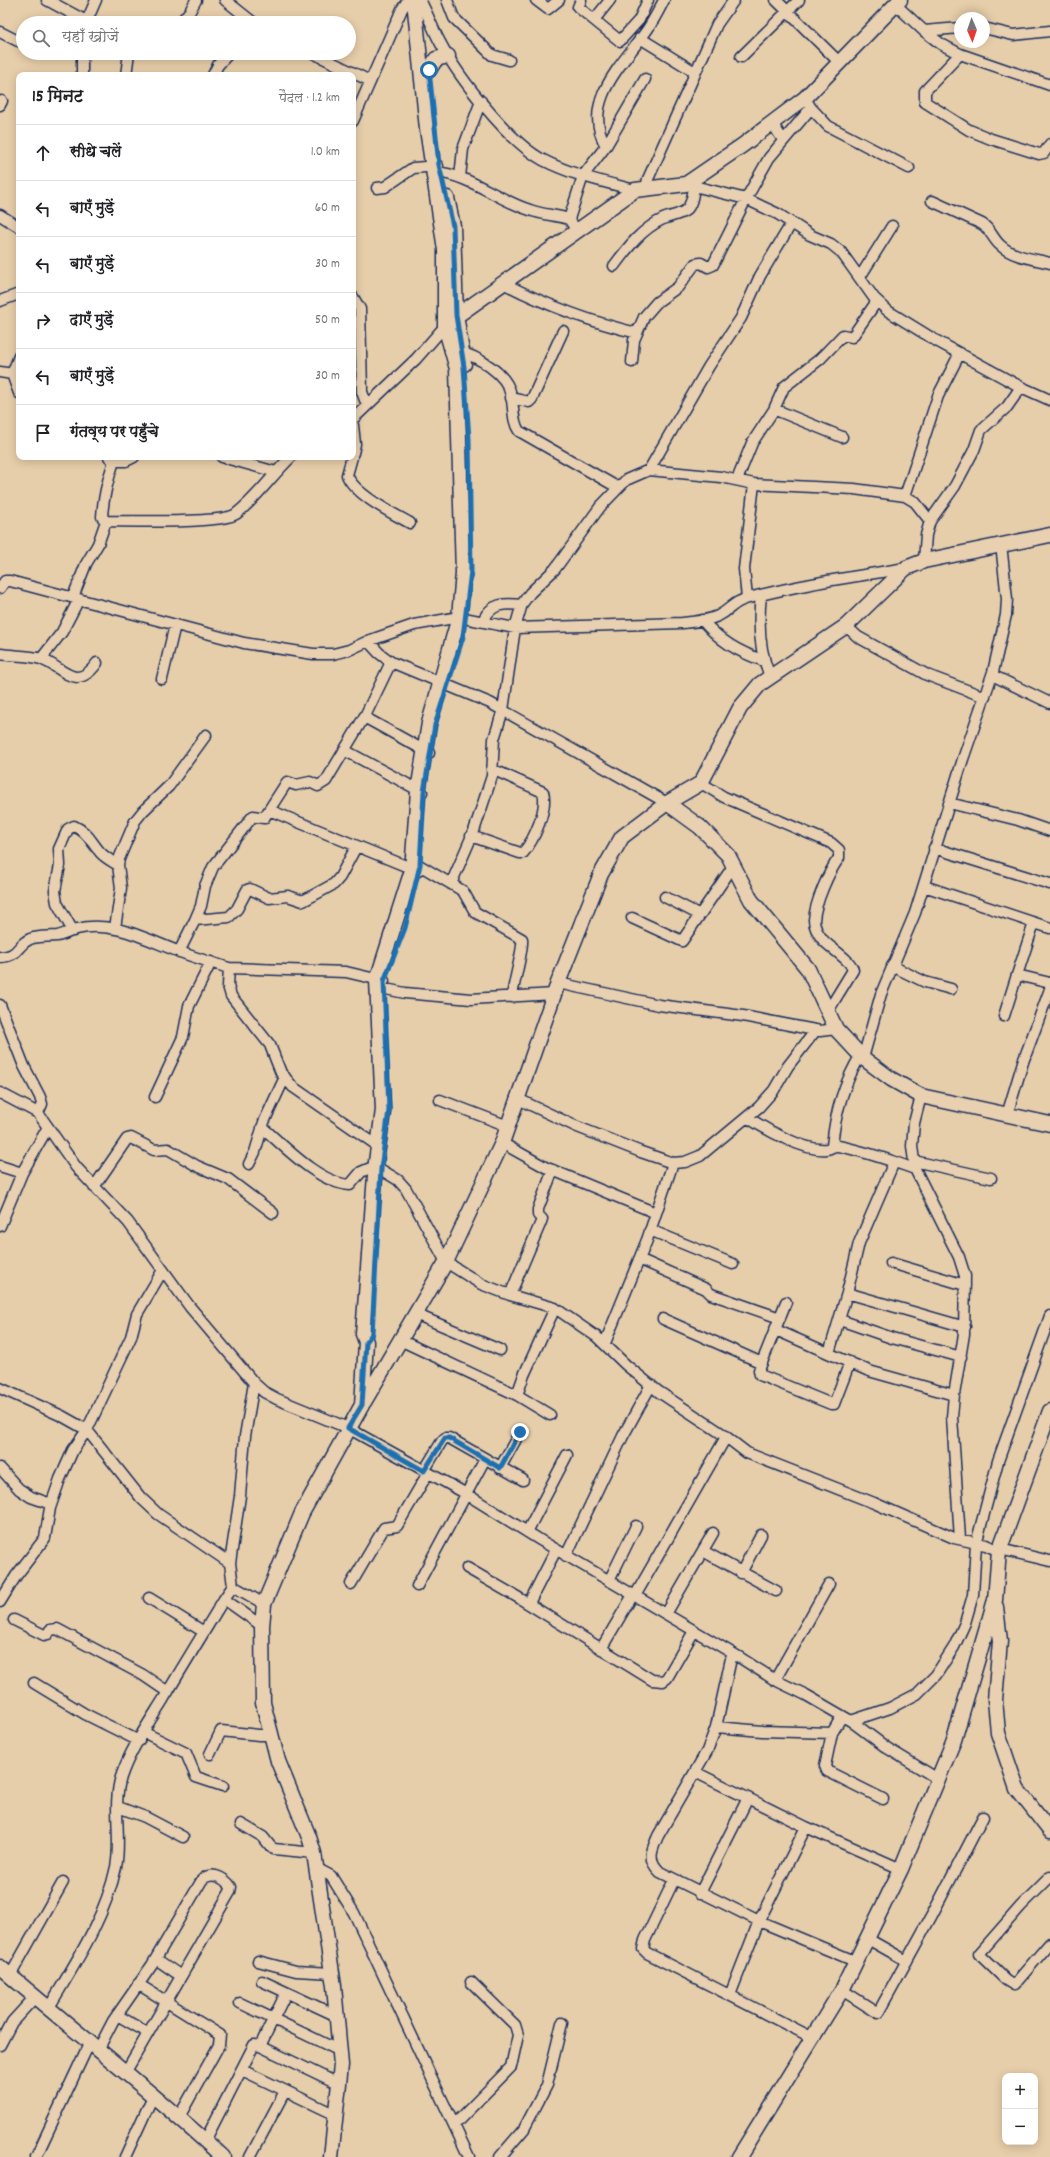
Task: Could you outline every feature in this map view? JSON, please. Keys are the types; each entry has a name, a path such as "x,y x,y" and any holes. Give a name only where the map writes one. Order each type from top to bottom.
{"street":[{"path":"47,0 75,16"},
{"path":"89,16 96,0"},
{"path":"186,16 196,0"},
{"path":"225,0 245,16"},
{"path":"447,0 454,18 492,55 509,60"},
{"path":"536,0 548,9 559,0"},
{"path":"581,0 578,7 622,41 639,20 648,0"},
{"path":"594,20 610,0"},
{"path":"606,146 602,138 597,118 602,99 613,74 640,38 664,0"},
{"path":"356,416 416,359 456,315 578,231 641,190 648,179 717,24 734,0"},
{"path":"776,0 788,10 839,62"},
{"path":"740,57 799,0"},
{"path":"417,1 440,44 468,86 516,140 532,152 557,167 583,176 641,190 690,186 746,200 778,214 791,224 810,235 831,244 841,252 877,301 888,311 910,325 1021,387 1050,400"},
{"path":"417,1 429,70 445,250 445,326 456,351 487,365 506,382 511,398 515,426 519,431 617,488"},
{"path":"356,114 370,81 417,1"},
{"path":"362,1405 366,1342 363,1334 378,1167 378,1146 383,1110 380,984 416,867 421,792 428,752 429,724 443,685 463,617 460,437 453,226 427,129 417,1"},
{"path":"632,362 637,333 644,317 650,309 678,287 695,264 701,263 708,267 713,266 769,158 839,62 898,2 924,31 941,44 960,54 1050,85"},
{"path":"924,31 954,28"},
{"path":"990,29 1013,35 1050,31"},
{"path":"0,32 16,40"},
{"path":"640,38 695,72"},
{"path":"960,54 925,91 925,102 969,130 991,139 1039,154 1044,153 1050,144"},
{"path":"429,70 436,59 448,56"},
{"path":"82,60 82,72"},
{"path":"126,72 128,60"},
{"path":"214,72 223,60"},
{"path":"328,60 352,72"},
{"path":"356,74 370,81"},
{"path":"569,219 583,176 606,146 645,79"},
{"path":"460,177 463,149 481,101"},
{"path":"690,186 772,123 808,103"},
{"path":"808,103 828,126 910,168"},
{"path":"772,123 783,140"},
{"path":"377,188 385,187 413,168 437,169 460,177 530,210 569,219 578,231"},
{"path":"614,266 627,248 649,228 662,219 686,210 691,201 690,186"},
{"path":"932,201 982,224 990,230 1000,245 1007,250 1050,263"},
{"path":"0,215 16,225"},
{"path":"649,470 709,366 741,318 760,276 791,224"},
{"path":"860,277 892,226"},
{"path":"503,283 526,295 580,318 637,333"},
{"path":"0,301 16,295"},
{"path":"737,480 752,443 775,408 784,387 820,359 843,335 852,337 877,301"},
{"path":"356,309 362,392 365,400 370,404"},
{"path":"511,398 529,402 532,399 563,331"},
{"path":"905,496 938,396 960,353"},
{"path":"16,364 12,374 16,385"},
{"path":"0,372 12,374"},
{"path":"924,561 926,535 930,521 955,486 974,450 981,430 1007,407 1021,387"},
{"path":"775,408 842,437"},
{"path":"112,460 102,508 102,517 106,521 172,522 231,517 256,495 288,460"},
{"path":"233,460 276,472"},
{"path":"351,460 347,475 352,483 388,511 410,523"},
{"path":"451,884 471,836 492,776 494,739 503,710 516,628 522,605 530,593 555,569 617,488 635,474 649,470 721,477 754,484 854,489 905,496 915,502 930,521"},
{"path":"747,598 744,569 754,484"},
{"path":"41,659 62,632 76,598 86,564 98,544 106,521"},
{"path":"0,588 4,581 10,581 244,643 313,654 333,654 348,650 368,641 414,625 463,617 484,620 516,628 682,623 702,620 719,615 728,610 732,604 747,598 906,568 924,561 1050,535"},
{"path":"832,1146 834,1128 850,1074 862,1057 881,994 915,913 934,848 992,675 1006,615 1007,599 1001,544"},
{"path":"331,2157 341,2064 332,1973 314,1853 278,1761 263,1703 262,1626 264,1604 302,1513 348,1428 446,1262 502,1143 516,1098 556,988 610,856 622,837 667,803 700,783 740,708 750,694 770,676 846,626 906,568"},
{"path":"761,595 761,641 764,661 770,676"},
{"path":"484,620 487,614 497,605 505,603 522,605"},
{"path":"702,620 716,635 739,652 764,661"},
{"path":"162,679 175,624"},
{"path":"846,626 858,636 927,675 985,697"},
{"path":"368,641 379,653 391,662 443,685 464,691 503,710 529,727 580,752 602,767 667,803 711,837 728,855 750,900 808,969 836,1029 862,1057 890,1079 921,1096 1050,1124"},
{"path":"0,654 41,659 57,670 82,677 86,676 97,663"},
{"path":"179,952 201,906 205,886 213,867 253,816 264,818 287,782 296,785 310,782 318,786 322,785 364,717 391,662"},
{"path":"992,675 1050,704"},
{"path":"364,717 428,752"},
{"path":"115,928 121,888 118,865 121,853 135,821 143,811 169,786 206,735"},
{"path":"344,750 421,792"},
{"path":"471,836 523,853 536,834 542,809 543,792 492,769"},
{"path":"700,783 724,798 831,843 838,850 839,858 833,866 820,897 814,920 815,926 823,939 849,962 852,970 828,1011"},
{"path":"949,803 1018,820 1050,831"},
{"path":"269,810 356,847 416,867 463,891 475,912 522,940 522,947 513,981 512,997"},
{"path":"73,931 57,903 55,891 60,865 59,849 68,829 74,826 80,829 90,837 105,857 118,865"},
{"path":"195,920 229,917 237,909 245,892 250,889 269,898 288,896 302,901 334,884 340,877 356,847"},
{"path":"934,848 1050,884"},
{"path":"632,918 682,941 734,865"},
{"path":"924,886 1050,928"},
{"path":"665,896 700,915"},
{"path":"1004,1016 1034,923"},
{"path":"0,957 15,953 27,940 34,938 56,936 96,927 115,928 139,935 179,952 229,968 346,972 404,993 434,997 512,997 556,988 659,1006 743,1016 816,1030 824,1031 836,1029"},
{"path":"155,1096 183,1037 189,1006 211,962"},
{"path":"892,966 919,980 951,989"},
{"path":"229,968 228,986 231,996 270,1045 285,1077 292,1087 378,1146"},
{"path":"1017,975 1050,983"},
{"path":"378,1167 388,1121 390,1098 380,984"},
{"path":"1007,1115 1023,1062 1050,988"},
{"path":"0,1005 24,1066 40,1097 42,1104 38,1113"},
{"path":"516,1098 575,1126 673,1164 700,1156 747,1117 774,1090 788,1066 816,1030"},
{"path":"249,1164 255,1152 262,1127 285,1077"},
{"path":"0,1093 38,1113 63,1151 94,1187 128,1222 194,1312 254,1383 264,1392 277,1399 348,1428 467,1495 556,1550 775,1680 806,1695 851,1721 887,1748 938,1779"},
{"path":"921,1096 914,1123 912,1146 914,1165 959,1257 965,1276 962,1357 954,1395 952,1417 960,1539"},
{"path":"440,1100 508,1126"},
{"path":"747,1117 769,1132 786,1140 827,1149 832,1146 869,1153 894,1162 991,1178"},
{"path":"0,1226 22,1174 48,1127"},
{"path":"262,1127 317,1172 346,1184 350,1185 366,1168 378,1167 402,1183 446,1262 481,1284 510,1295 555,1308 605,1343 626,1365 651,1385 747,1453 960,1539 1050,1561"},
{"path":"94,1187 127,1139 131,1138 154,1150 168,1149 197,1166 228,1179 273,1213"},
{"path":"502,1143 553,1170 656,1212"},
{"path":"829,1352 840,1320 859,1243 894,1162"},
{"path":"605,1343 639,1259 673,1164"},
{"path":"0,1166 22,1174"},
{"path":"510,1295 541,1222 542,1219 538,1215 538,1209 553,1170"},
{"path":"650,1230 733,1264"},
{"path":"639,1259 706,1289 711,1294 780,1318"},
{"path":"891,1263 965,1285"},
{"path":"0,1602 16,1576 45,1538 51,1504 73,1450 87,1430 131,1337 138,1314 163,1270"},
{"path":"847,1293 964,1328"},
{"path":"786,1302 759,1370 760,1374 834,1404 850,1362"},
{"path":"517,1395 524,1375 555,1308"},
{"path":"415,1314 500,1350"},
{"path":"851,1721 890,1708 917,1694 936,1675 954,1647 965,1623 972,1595 976,1544 998,1461 1050,1316"},
{"path":"663,1319 762,1363"},
{"path":"840,1320 892,1338 962,1357"},
{"path":"776,1330 829,1352 869,1371 954,1395"},
{"path":"400,1340 517,1395 550,1415"},
{"path":"48,2009 83,1951 105,1903 116,1868 118,1807 122,1776 141,1736 224,1598 233,1586 230,1563 240,1496 245,1436 254,1383"},
{"path":"566,1556 605,1478 623,1436 651,1385"},
{"path":"1,1390 62,1416 87,1430 141,1498 153,1509 230,1563"},
{"path":"739,2157 842,1990 901,1870 954,1740 995,1600 1000,1550 1046,1438 1050,1411"},
{"path":"500,1468 520,1432"},
{"path":"601,1649 634,1596 726,1437"},
{"path":"351,1584 384,1528 397,1526 445,1438 449,1438 522,1480"},
{"path":"527,1532 567,1455"},
{"path":"417,1586 485,1459"},
{"path":"0,1468 19,1489 31,1497 51,1504"},
{"path":"608,1581 636,1526"},
{"path":"666,1614 713,1533"},
{"path":"741,1573 762,1535"},
{"path":"528,1603 556,1550"},
{"path":"703,1551 776,1591"},
{"path":"467,1568 528,1603 643,1676 652,1680 663,1681 667,1678 694,1631"},
{"path":"775,1680 829,1584"},
{"path":"233,1586 264,1604"},
{"path":"150,1598 204,1632"},
{"path":"224,1598 262,1626"},
{"path":"995,1600 1000,1641 995,1700 998,1733 1017,1789 1049,1826"},
{"path":"14,1620 44,1635 48,1634 50,1630 57,1629 143,1675 168,1692"},
{"path":"732,1654 716,1726 707,1751 666,1821 652,1850 653,1865 660,1872 700,1893 759,1921 857,1962"},
{"path":"34,1683 85,1714 186,1753 196,1777 223,1786"},
{"path":"842,1716 832,1733 825,1766 826,1771 883,1799"},
{"path":"716,1726 762,1731 832,1733"},
{"path":"210,1754 221,1731 259,1736 271,1735"},
{"path":"695,1772 806,1827 901,1870"},
{"path":"700,1893 748,1798"},
{"path":"118,1807 145,1817 183,1837"},
{"path":"842,1990 878,2013 983,1817"},
{"path":"241,1824 263,1837 274,1849 286,1852 314,1853"},
{"path":"730,1995 759,1921 806,1827"},
{"path":"316,1868 330,1876 354,1914 469,2157"},
{"path":"36,2157 94,2047 156,1958 202,1880 206,1875 212,1875 227,1882 231,1887 230,1892 125,2073"},
{"path":"1050,1878 1021,1906 979,1954 1006,1980 1014,1985 1050,1943"},
{"path":"674,1880 645,1940 643,1949 656,1958 813,2038"},
{"path":"63,1882 5,1972 28,2004 48,2009 179,2117 223,2157"},
{"path":"868,1939 907,1961"},
{"path":"156,1958 181,1976"},
{"path":"258,1962 296,1971 332,1973"},
{"path":"262,1981 337,2016"},
{"path":"454,2125 511,2067 518,2035 515,2025 471,1982"},
{"path":"138,1984 220,2035 221,2040 179,2117"},
{"path":"260,2046 286,1992"},
{"path":"240,2003 340,2051"},
{"path":"0,2045 12,2022 28,2004"},
{"path":"117,2014 148,2033"},
{"path":"500,2157 524,2129 547,2086 562,2023"},
{"path":"205,2141 254,2045 260,2046 339,2084"},
{"path":"242,2070 336,2115"},
{"path":"250,2157 285,2091"},
{"path":"125,2157 153,2096"}],"route":[{"path":"429,70 439,165 453,226 456,315 464,367 469,439 471,571 467,617 463,637 435,725 424,792 420,865 405,928 384,981 385,1026 390,1087 388,1121 381,1169 372,1334 366,1342 362,1405 348,1428 424,1471 445,1438 449,1438 500,1468 520,1432"}]}
